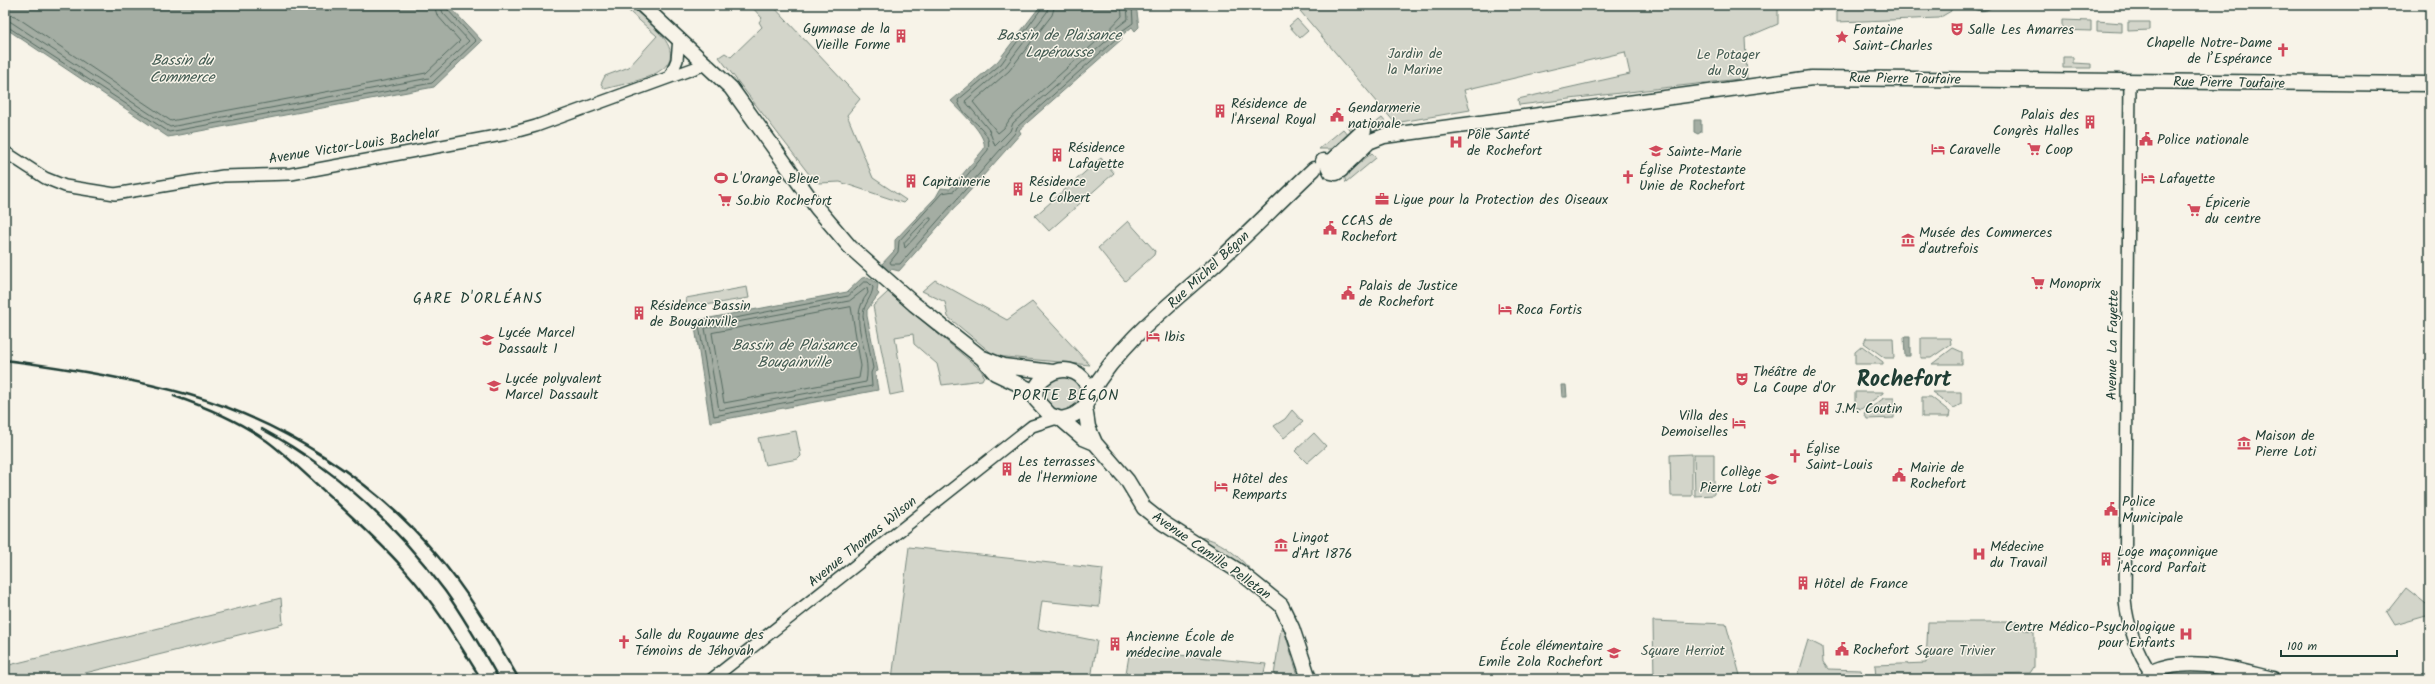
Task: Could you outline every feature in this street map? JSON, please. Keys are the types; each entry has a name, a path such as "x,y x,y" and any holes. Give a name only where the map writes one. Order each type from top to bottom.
{"main road":[{"path":"642,5 679,38 730,88 752,116 833,229 869,265 982,358 995,374 1037,398 1059,419 1074,416 1088,400 1085,380 1080,375 1070,370 1053,372 1003,366 982,358"},
{"name":"Rue Pierre Toufaire","path":"1372,136 1812,78 2430,84"},
{"name":"Rue Michel Bégon","path":"1088,400 1104,369 1130,341 1327,167 1372,136"},
{"path":"1080,375 1104,369"},
{"path":"1037,398 1040,382 1053,372"},
{"name":"Avenue Camille Pelletan","path":"1088,400 1088,427 1095,443 1127,480 1144,508 1163,523 1240,572 1281,605 1292,628 1308,679"},
{"name":"Avenue Camille Pelletan","path":"1059,419 1083,438 1095,443"},
{"path":"2150,675 2167,666 2204,664 2273,679"}],"street":[{"path":"670,77 677,60 679,38"},
{"name":"Avenue Victor-Louis Bachelar","path":"5,152 45,178 65,186 98,193 129,193 223,176 291,174 507,134 536,126 706,64"},
{"name":"Avenue La Fayette","path":"2130,81 2126,609 2142,658 2150,675"},
{"path":"1032,426 1038,413 1037,398"},
{"name":"Avenue Thomas Wilson","path":"712,679 1032,426 1059,419"}],"green space":[{"path":"622,5 629,5 651,24 663,37 670,50 670,60 664,68 654,74 642,79 605,89 601,84 605,76 629,67 657,36"},
{"path":"750,5 772,5 860,99 847,115 873,178 906,200 903,203 840,182 819,183 812,178 719,57 725,53 731,57 762,27 759,22 762,18"},
{"name":"Jardin de la Marine","path":"1295,5 1778,5 1778,24 1745,38 1747,78 1519,105 1518,99 1630,74 1625,52 1464,90 1470,110 1395,123"},
{"path":"1837,5 1948,5 1951,7 1951,11 1939,18 1837,22"},
{"path":"1297,19 1308,31 1300,38 1289,26"},
{"path":"2062,20 2091,21 2091,31 2062,30"},
{"path":"2097,21 2122,23 2122,32 2097,31"},
{"path":"2128,22 2150,22 2150,30 2128,31"},
{"path":"2063,57 2073,57 2073,63 2091,64 2091,68 2063,68"},
{"path":"1382,118 1387,124 1383,128 1376,128 1373,125"},
{"path":"1354,120 1359,127 1352,133 1347,126"},
{"path":"1343,129 1349,136 1336,149 1319,149"},
{"path":"1372,153 1376,158 1346,183 1344,175"},
{"path":"1101,158 1114,173 1049,231 1035,216"},
{"path":"1128,221 1155,251 1154,255 1125,281 1098,248"},
{"path":"935,280 1007,320 1032,302 1090,365 995,356 948,317 945,302 922,291"},
{"path":"747,287 749,298 687,308 686,298"},
{"path":"888,292 981,370 984,376 982,380 942,385 937,364 914,344 913,334 895,337 904,392 890,395 873,306"},
{"path":"1866,338 1893,338 1894,358 1885,358 1864,343"},
{"path":"1921,338 1950,338 1951,344 1931,358 1921,358"},
{"path":"1862,346 1883,362 1883,364 1855,364 1855,352"},
{"path":"1953,348 1962,352 1962,364 1932,364"},
{"path":"1064,377 1077,379 1082,386 1082,402 1068,413 1058,410 1050,405 1044,392 1044,387 1055,378"},
{"path":"1855,392 1883,393 1861,409 1855,407"},
{"path":"1932,392 1961,392 1961,404 1954,408"},
{"path":"1922,397 1931,397 1950,412 1949,417 1922,417"},
{"path":"1884,398 1894,398 1894,418 1867,419 1864,413"},
{"path":"1292,410 1303,422 1284,438 1274,426 1285,419"},
{"path":"796,431 801,456 798,459 765,465 758,438"},
{"path":"1314,433 1326,446 1307,463 1295,451"},
{"path":"1692,454 1692,496 1671,496 1670,455"},
{"path":"1694,454 1714,454 1714,495 1695,496"},
{"path":"1196,537 1213,540 1221,544 1254,573"},
{"path":"909,547 1103,569 1099,607 1042,601 1038,629 1097,641 1091,679 892,679"},
{"path":"2406,588 2430,607 2430,619 2426,616 2395,625 2387,612"},
{"path":"281,598 283,624 61,679 5,679 5,666"},
{"name":"Square Herriot","path":"1653,621 1726,624 1741,679 1654,679"},
{"name":"Square Trivier","path":"1928,622 2021,622 2024,630 2034,631 2034,667 2030,673 1983,674 1948,679 1876,679 1875,665 1926,663"},
{"path":"1281,628 1284,630 1299,679 1280,679 1274,675"},
{"path":"1808,640 1822,647 1823,662 1828,669 1861,670 1863,679 1796,679"},
{"path":"1130,650 1266,664 1263,677 1266,679 1125,679"}],"water":[{"name":"Bassin du Commerce","path":"5,5 448,5 482,41 434,87 168,137 5,28"},
{"name":"Bassin de Plaisance Lapérousse","path":"1041,5 1136,5 1139,27 1135,31 1132,27 1121,36 1122,39 1019,130 1021,133 899,271 891,269 887,273 880,266 895,250 895,240 936,197 941,188 950,189 984,149 984,143 978,130 951,101 998,61"},
{"path":"1966,5 1994,5 1987,10 1980,11"},
{"path":"1694,120 1701,120 1701,132 1698,134 1694,132"},
{"name":"Bassin de Plaisance Bougainville","path":"868,277 878,284 877,292 879,294 867,310 878,371 875,372 878,390 710,422 694,321 847,292 862,278"},
{"path":"1904,337 1910,337 1910,356 1905,356"},
{"path":"1561,385 1566,385 1567,397 1562,397"}],"railway":[{"path":"5,360 98,374 144,383 190,395 259,421 325,457 355,478 384,502 411,527 436,554 470,599 519,679"},
{"path":"174,396 222,415 267,441 333,499 386,549 424,593 444,621 481,679"},
{"path":"262,429 289,444 339,480 385,521 406,543 445,591 473,634 499,679"}],"place":[{"name":"Salle Les Amarres","path":"1957,29"},
{"name":"Gymnase de la Vieille Forme","path":"901,36"},
{"name":"Fontaine Saint-Charles","path":"1842,37"},
{"name":"Chapelle Notre-Dame de l’Espérance","path":"2283,50"},
{"name":"Résidence de l'Arsenal Royal","path":"1220,111"},
{"name":"Gendarmerie nationale","path":"1337,115"},
{"name":"Palais des Congrès Halles","path":"2090,122"},
{"name":"Police nationale","path":"2146,139"},
{"name":"Pôle Santé de Rochefort","path":"1456,142"},
{"name":"Caravelle","path":"1938,149"},
{"name":"Coop","path":"2034,149"},
{"name":"Sainte-Marie","path":"1656,151"},
{"name":"Résidence Lafayette","path":"1057,155"},
{"name":"Église Protestante Unie de Rochefort","path":"1628,177"},
{"name":"L'Orange Bleue","path":"721,178"},
{"name":"Lafayette","path":"2148,178"},
{"name":"Capitainerie","path":"911,181"},
{"name":"Résidence Le Colbert","path":"1018,189"},
{"name":"Ligue pour la Protection des Oiseaux","path":"1382,199"},
{"name":"So.bio Rochefort","path":"725,200"},
{"name":"Épicerie du centre","path":"2194,210"},
{"name":"CCAS de Rochefort","path":"1330,228"},
{"name":"Musée des Commerces d'autrefois","path":"1908,240"},
{"name":"Monoprix","path":"2038,283"},
{"name":"Palais de Justice de Rochefort","path":"1348,293"},
{"name":"Roca Fortis","path":"1505,309"},
{"name":"Résidence Bassin de Bougainville","path":"639,313"},
{"name":"Ibis","path":"1153,336"},
{"name":"Lycée Marcel Dassault 1","path":"487,340"},
{"name":"Théâtre de La Coupe d'Or","path":"1742,379"},
{"name":"Lycée polyvalent Marcel Dassault","path":"494,386"},
{"name":"J.M. Coutin","path":"1824,408"},
{"name":"Villa des Demoiselles","path":"1739,423"},
{"name":"Maison de Pierre Loti","path":"2244,443"},
{"name":"Église Saint-Louis","path":"1795,456"},
{"name":"Les terrasses de l'Hermione","path":"1007,469"},
{"name":"Mairie de Rochefort","path":"1899,475"},
{"name":"Collège Pierre Loti","path":"1772,479"},
{"name":"Hôtel des Remparts","path":"1221,486"},
{"name":"Police Municipale","path":"2111,509"},
{"name":"Lingot d'Art 1876","path":"1281,545"},
{"name":"Médecine du Travail","path":"1979,554"},
{"name":"Loge maçonnique l'Accord Parfait","path":"2106,559"},
{"name":"Hôtel de France","path":"1803,583"},
{"name":"Centre Médico-Psychologique pour Enfants","path":"2186,634"},
{"name":"Salle du Royaume des Témoins de Jéhovah","path":"624,642"},
{"name":"Ancienne École de médecine navale","path":"1115,644"},
{"name":"Rochefort","path":"1842,649"},
{"name":"École élémentaire Emile Zola Rochefort","path":"1614,653"}],"district":[{"name":"GARE D'ORLÉANS","path":"478,298"},
{"name":"Rochefort","path":"1904,378"},
{"name":"PORTE BÉGON","path":"1066,395"}],"park label":[{"name":"Le Potager du Roy","path":"1728,62"}]}
